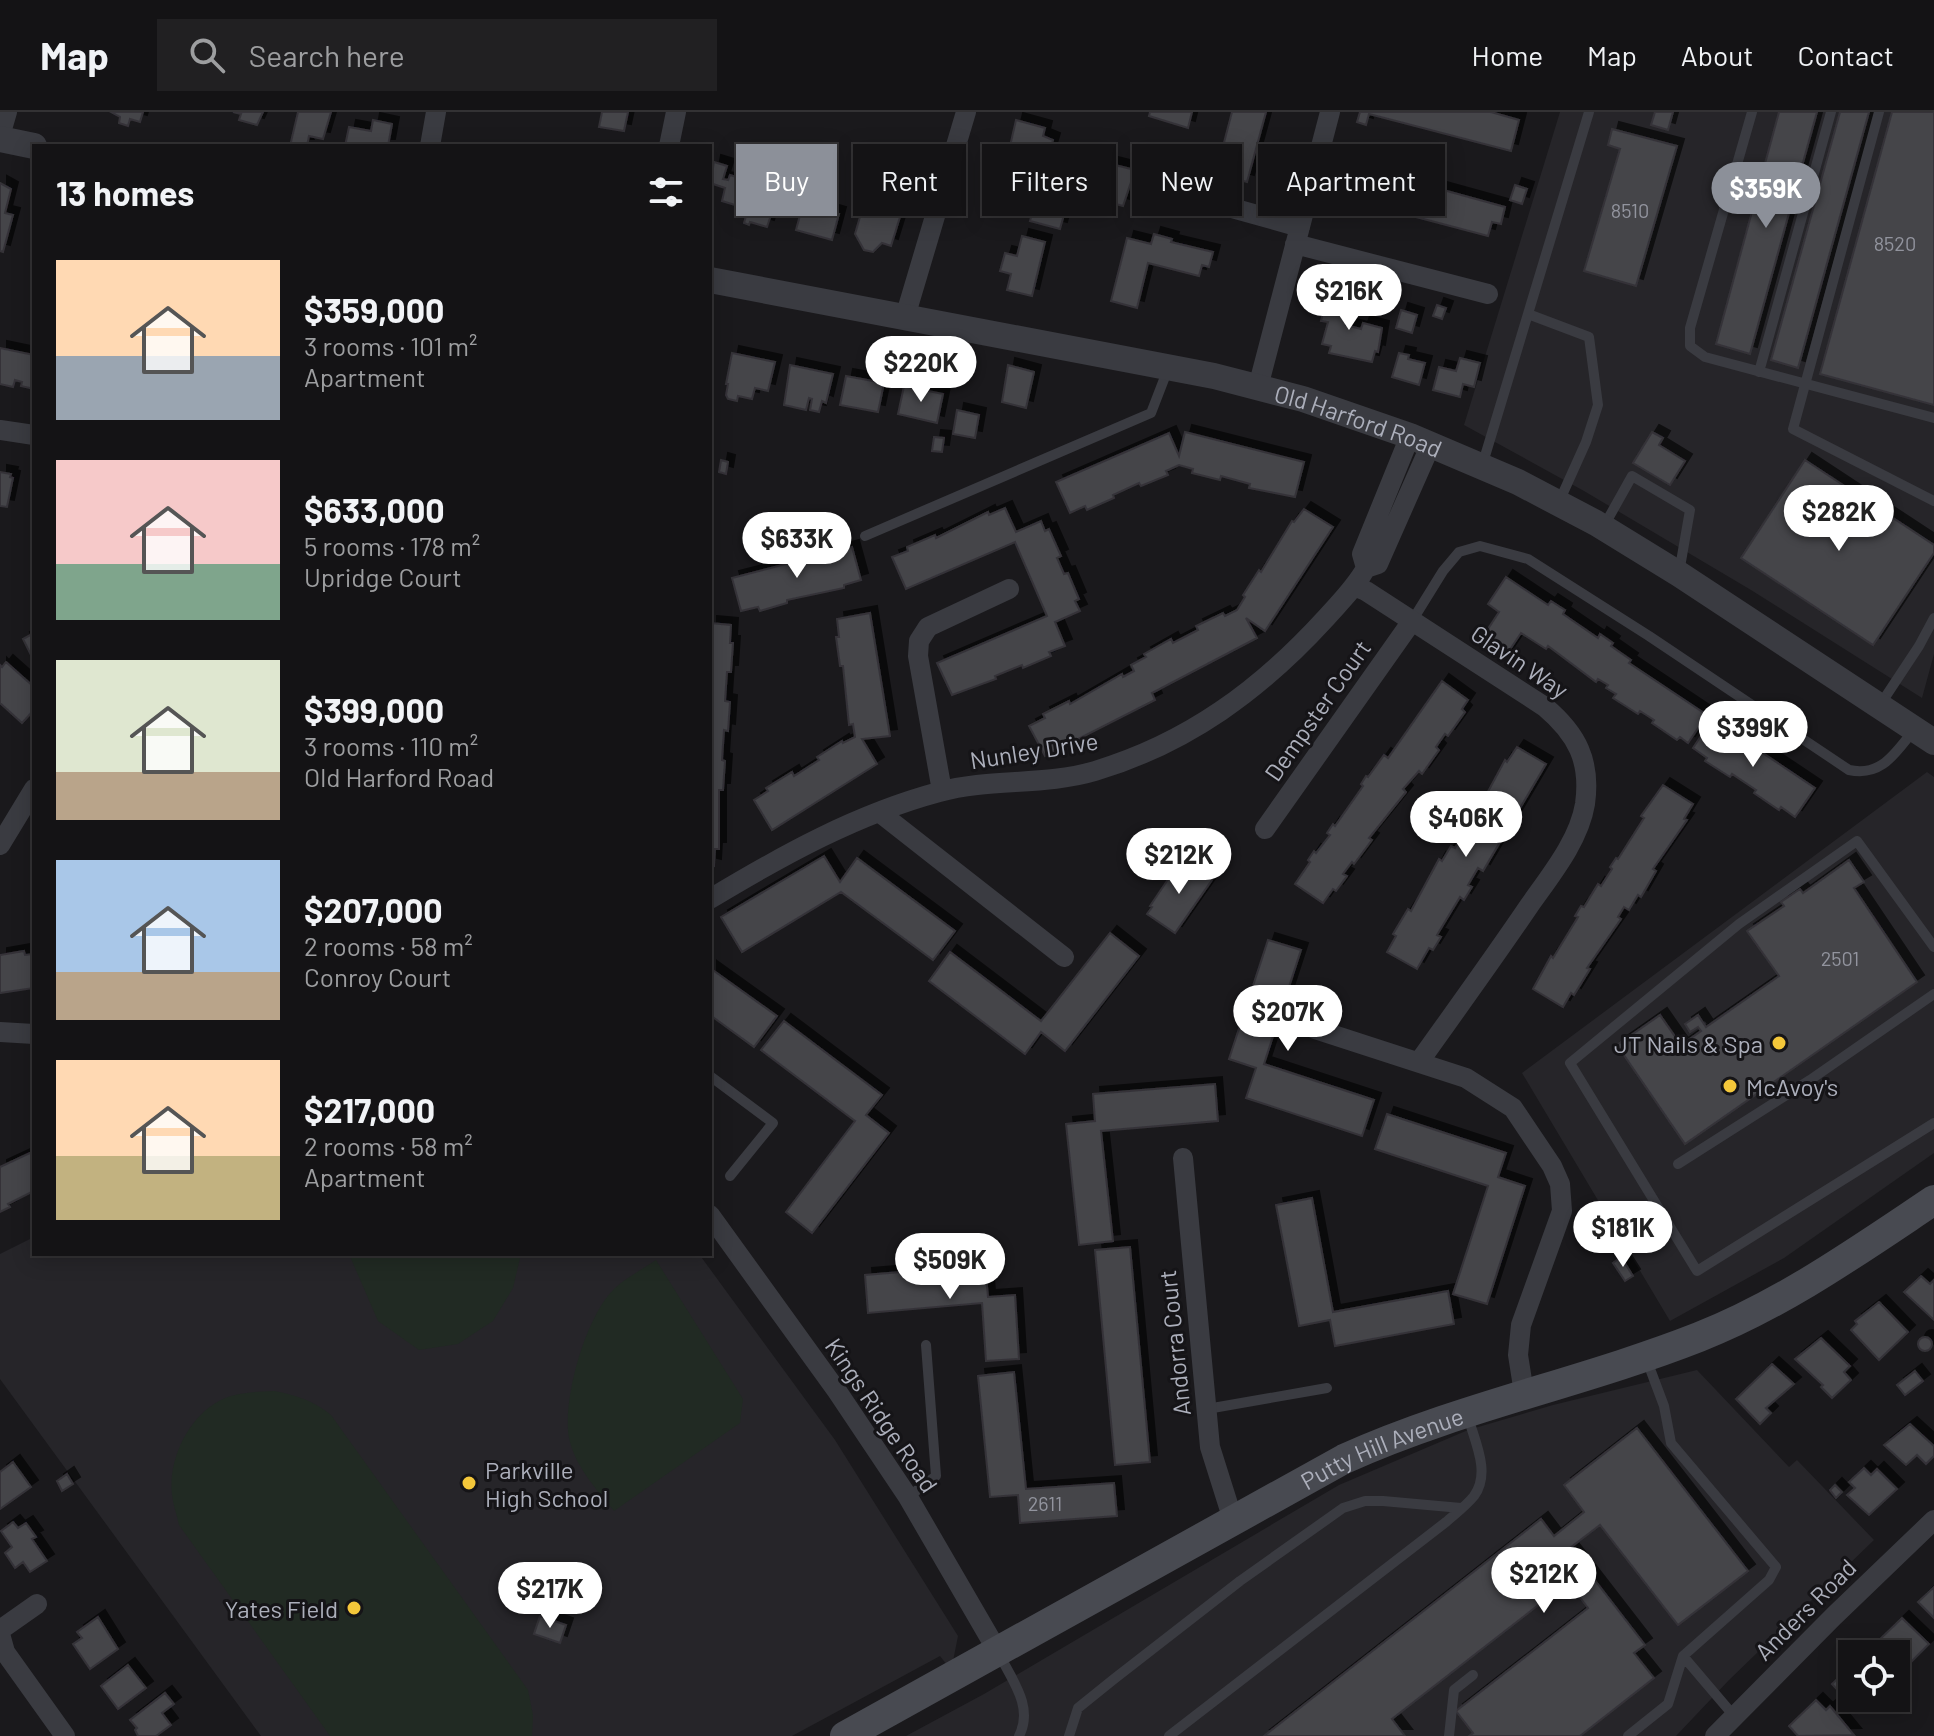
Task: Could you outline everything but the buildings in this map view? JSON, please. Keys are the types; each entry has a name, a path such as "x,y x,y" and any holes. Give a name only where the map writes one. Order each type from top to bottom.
{"main road":[{"name":"Putty Hill Avenue","path":"845,1736 1344,1459 1420,1427 1699,1337 1770,1303 1934,1200"}],"street":[{"path":"7,112 0,138 32,146"},
{"path":"430,144 436,112"},
{"path":"669,144 676,112"},
{"path":"905,317 966,112"},
{"path":"1258,387 1330,112"},
{"path":"1242,216 1488,294"},
{"name":"Old Harford Road","path":"712,280 1258,387 1344,412 1420,440 1558,502 1603,528 1679,574 1924,736"},
{"path":"0,430 32,435"},
{"name":"Nunley Drive","path":"712,898 799,846 879,812 942,791 1080,774 1157,747 1239,701 1299,649 1356,587 1366,568 1362,554 1420,440"},
{"name":"Glavin Way","path":"1356,587 1545,707 1561,720 1578,744 1585,769 1585,805 1579,824 1557,865 1419,1062"},
{"path":"942,791 918,656 919,641 928,627 1009,589"},
{"name":"Dempster Court","path":"1265,829 1412,621"},
{"path":"0,845 32,792"},
{"path":"879,812 1064,957"},
{"path":"1315,1029 1466,1078 1513,1108 1539,1145 1560,1184 1562,1211 1520,1334 1518,1355 1524,1393"},
{"path":"0,1032 32,1034"},
{"name":"Andorra Court","path":"1183,1158 1210,1447 1233,1520"},
{"name":"Kings Ridge Road","path":"712,1218 837,1391 908,1497 998,1652"},
{"name":"Anders Road","path":"1715,1736 1934,1520"},
{"path":"37,1604 0,1632 5,1652 65,1736"}],"lane":[{"path":"1482,466 1589,112"},
{"path":"1752,112 1690,328 1690,346 1705,357 1934,418"},
{"path":"1759,372 1831,112"},
{"path":"1879,112 1793,429 1934,501"},
{"path":"1528,314 1589,337 1598,405 1586,442 1558,502"},
{"path":"865,536 1151,413 1168,367"},
{"path":"1603,528 1632,476 1690,510 1679,574"},
{"path":"1412,621 1443,571 1459,552 1480,546 1500,550 1528,559 1555,576 1849,770 1871,771 1884,766 1924,736"},
{"path":"1879,706 1934,618"},
{"path":"1934,947 1857,841 1739,924 1570,1063 1697,1271 1934,1123"},
{"path":"1678,1164 1810,1080 1934,994"},
{"path":"712,1077 773,1123 730,1176"},
{"path":"908,1497 936,1476 926,1345"},
{"path":"1628,1736 1668,1704 1683,1656 1769,1580 1776,1567 1671,1443 1664,1406 1645,1356"},
{"path":"1207,1409 1327,1388"},
{"path":"1169,1736 1446,1522 1474,1496 1482,1469 1467,1411"},
{"path":"1069,1736 1078,1708 1240,1581 1343,1508 1365,1501 1383,1501 1461,1508"},
{"path":"998,1652 1024,1704 1025,1720 1019,1736"},
{"path":"1683,1656 1734,1716"},
{"path":"1449,1736 1454,1690 1473,1675"}],"shaded area":[{"path":"1560,112 1934,112 1934,654 1922,698 1751,590 1584,491 1464,425"},
{"path":"1927,772 1934,777 1934,1153 1784,1258 1670,1321 1522,1073"},
{"name":"Parkville High School","path":"32,1238 32,1256 700,1256 835,1440 958,1636 953,1661 947,1665 940,1656 792,1736 261,1736 0,1379 0,1254"},
{"path":"350,1256 521,1256 513,1288 493,1321 458,1344 419,1350 378,1321"},
{"path":"656,1260 743,1399 740,1423 614,1511 576,1458 569,1438 569,1402 578,1358 604,1301 620,1284"},
{"path":"1697,1370 1789,1467 1797,1460 1874,1540 1729,1680 1676,1736 906,1736 984,1694 1339,1485 1468,1430 1553,1405"},
{"name":"Yates Field","path":"274,1391 304,1399 331,1415 528,1690 533,1715 532,1736 330,1736 179,1525 173,1499 176,1456 195,1421 214,1404 228,1397"}],"place":[{"name":"JT Nails & Spa","path":"1779,1043"},
{"name":"McAvoy's","path":"1730,1086"},
{"name":"Parkville High School","path":"469,1483"},
{"name":"Yates Field","path":"354,1608"}]}
